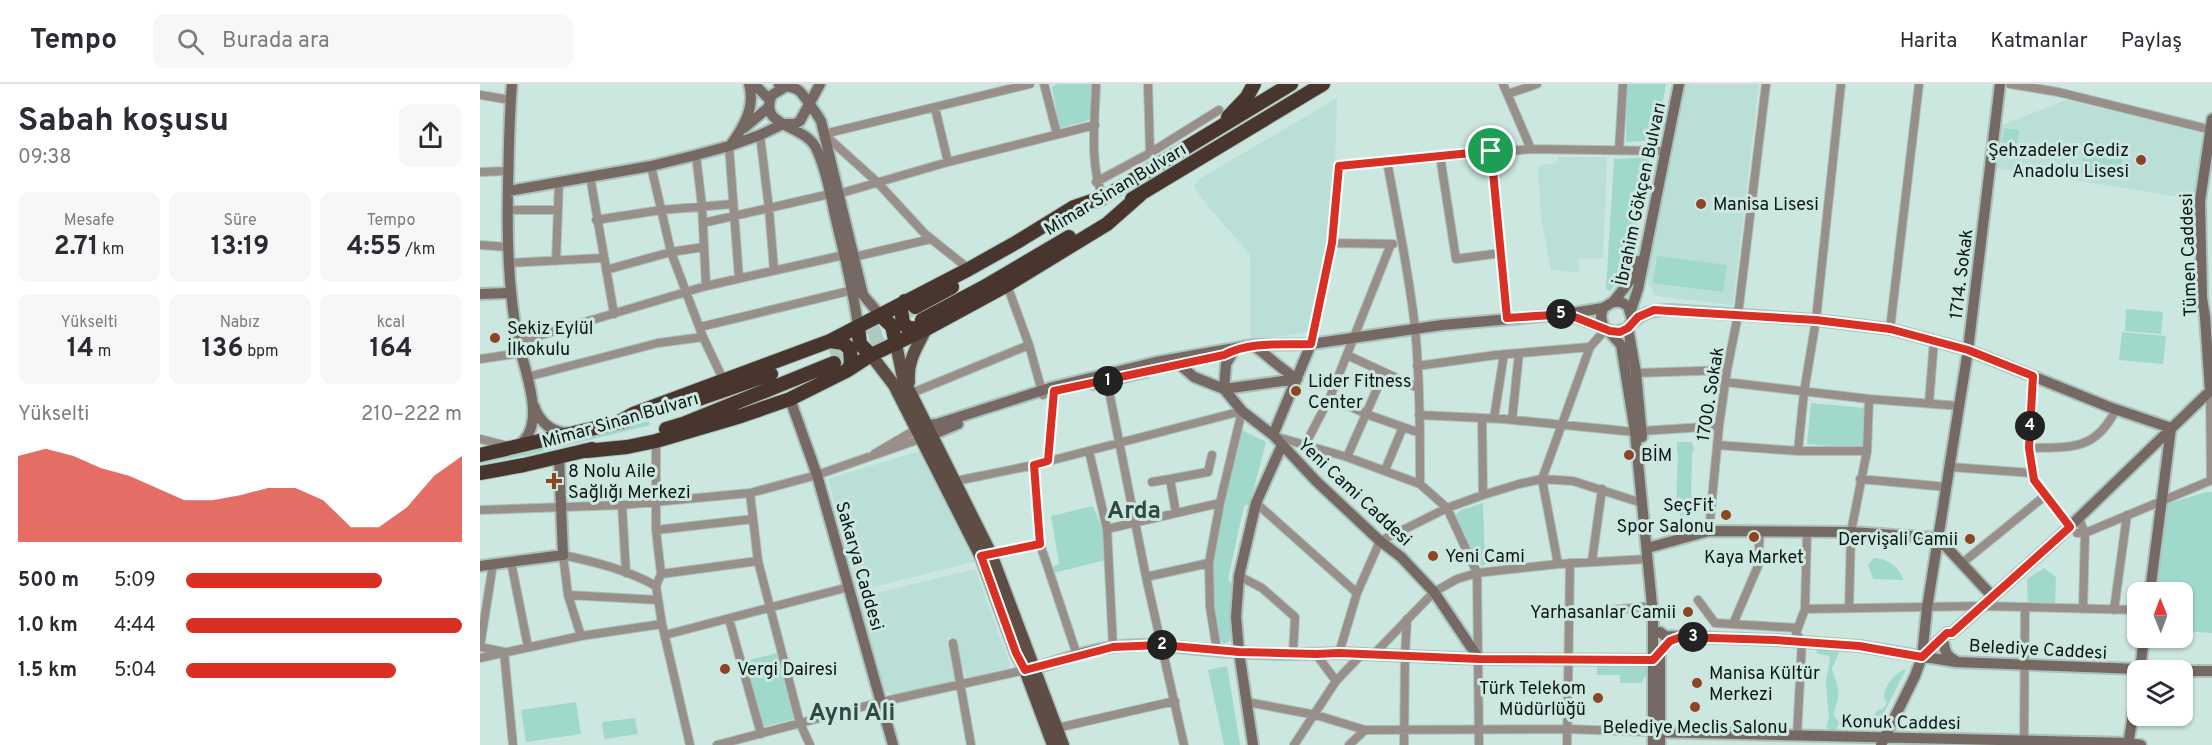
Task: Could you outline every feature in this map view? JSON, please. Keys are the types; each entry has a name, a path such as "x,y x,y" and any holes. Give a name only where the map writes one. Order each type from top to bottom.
{"highway":[{"path":"1206,136 1239,106 1254,84"},
{"path":"917,314 1103,197 1291,84"},
{"name":"Mimar Sinan Bulvarı","path":"917,314 984,287 1323,84"},
{"path":"831,352 858,327 879,315 917,314 1007,285 1107,224 1140,195"},
{"path":"586,451 656,441 790,399 896,344 917,314 969,269 1074,207 1103,197"},
{"path":"879,315 892,326 896,344"},
{"path":"858,327 860,344 872,355"},
{"path":"831,352 843,343 850,349 851,363 848,370"},
{"name":"Mimar Sinan Bulvarı","path":"480,455 578,433 724,392 831,352"},
{"name":"Mimar Sinan Bulvarı","path":"480,473 586,451 683,424 831,352"}],"main road":[{"path":"512,84 507,247 510,293 519,348 532,401 533,420 528,437 515,448"},
{"path":"740,131 752,102 748,84"},
{"path":"754,84 769,103 773,118 812,140 834,194"},
{"path":"807,104 820,84"},
{"path":"1239,106 1249,84"},
{"name":"İbrahim Gökçen Bulvarı","path":"1608,305 1636,271 1673,84"},
{"name":"İbrahim Gökçen Bulvarı","path":"1631,310 1638,289 1679,84"},
{"name":"1714. Sokak","path":"1925,657 1927,608 1968,350 2000,84"},
{"path":"508,191 651,166 729,146 783,124 795,124 807,111 806,99 800,87 781,86 769,103 740,131 729,146"},
{"path":"807,104 814,109 821,121 834,194 849,256 863,295 879,315"},
{"name":"Tümen Caddesi","path":"2211,126 2208,174 2200,201 2202,298 2209,315 2211,390"},
{"path":"849,256 858,327"},
{"path":"480,294 510,293"},
{"path":"924,432 1042,392 1156,362 1253,345 1311,344 1415,328 1567,314 1621,302 1631,310 1632,320 1629,326 1636,373 1642,503 1653,606 1656,732 1660,745"},
{"path":"1608,305 1601,317 1606,329 1621,345 1638,431 1660,632 1656,732 1653,745"},
{"path":"1567,314 1620,332 1638,317 1654,310 1816,320 1890,329 1968,350 2116,409 2171,428"},
{"path":"910,390 909,364 913,353 917,314"},
{"path":"896,344 899,368 910,390 924,432 948,489 986,555"},
{"path":"1273,435 1311,344"},
{"path":"1253,345 1281,370 1297,380"},
{"path":"1054,389 1107,381 1224,355 1235,349"},
{"path":"1224,389 1226,364 1235,349"},
{"path":"872,355 956,481 986,555 1016,653 1029,670 1063,745"},
{"path":"1180,364 1194,377 1224,389 1297,380"},
{"name":"Yeni Cami Caddesi","path":"1224,389 1242,411 1273,435 1316,481 1380,541 1401,557 1434,592 1479,659"},
{"path":"1925,657 1951,638 1952,633 1982,606 2077,531 2079,519 2211,390"},
{"name":"Sakarya Caddesi","path":"790,399 817,475 893,745"},
{"path":"532,401 538,416 547,426 562,433 578,433"},
{"path":"2151,582 2171,428"},
{"path":"1253,745 1236,617 1239,576 1256,503 1282,446"},
{"path":"480,566 563,555 559,457"},
{"path":"1651,547 1709,531 1851,532 1938,538 1993,597"},
{"name":"Belediye Caddesi","path":"1660,632 1665,636 1859,646 1956,662 2026,663 2127,669"},
{"path":"1883,742 1925,657 1947,633 1952,633"},
{"path":"1653,660 1670,641 1681,637"},
{"path":"1944,644 1948,657 1956,662"},
{"path":"1029,670 1113,647 1162,645 1293,654 1339,653 1479,659 1653,660"},
{"path":"1029,670 1053,745"},
{"path":"2193,671 2212,671"},
{"path":"2128,744 2131,726"},
{"name":"Konuk Caddesi","path":"1656,732 1811,741 2141,745"}],"street":[{"path":"824,134 1030,84"},
{"path":"1044,84 1057,134"},
{"path":"1096,84 1096,182 1103,197"},
{"path":"1148,84 1150,153"},
{"path":"1503,84 1531,149"},
{"path":"1508,94 1537,84"},
{"path":"1619,150 1623,84"},
{"name":"1700. Sokak","path":"1709,531 1719,426 1738,315 1766,84"},
{"path":"1798,451 1804,393 1816,320 1841,84"},
{"path":"1890,329 1919,84"},
{"path":"2010,84 2059,88 2211,126"},
{"path":"480,94 511,100"},
{"path":"935,108 948,162"},
{"path":"1096,182 1150,153 1219,110"},
{"path":"703,224 834,194 948,162 1095,125"},
{"path":"824,134 877,182 931,239 969,269"},
{"path":"760,135 774,270"},
{"path":"729,146 739,278"},
{"path":"1311,344 1332,243 1339,166 1531,149 1661,151"},
{"path":"1491,151 1507,318"},
{"path":"696,155 702,206 706,286"},
{"path":"1440,156 1456,259 1501,253"},
{"path":"1387,161 1415,328 1420,484"},
{"path":"651,166 671,252 703,337 721,375"},
{"path":"480,172 508,171"},
{"path":"590,177 614,314"},
{"path":"556,261 559,183"},
{"path":"596,220 661,210 733,204"},
{"path":"507,210 558,210"},
{"path":"480,359 706,286 931,239"},
{"path":"1332,243 1402,244"},
{"path":"1305,445 1330,397 1391,244"},
{"path":"480,245 507,247"},
{"path":"606,270 671,252 704,247"},
{"path":"508,263 603,258"},
{"path":"1007,285 1029,345 1042,392"},
{"path":"700,327 853,290"},
{"path":"1558,564 1542,479 1590,347 1606,329"},
{"path":"527,377 658,343 703,337"},
{"path":"1929,403 1934,341"},
{"path":"910,390 1029,345"},
{"path":"1417,366 1504,354 1590,347"},
{"path":"1512,420 1519,353"},
{"path":"1494,418 1504,354"},
{"path":"1347,355 1418,388"},
{"path":"1636,373 1727,370"},
{"path":"1347,457 1384,373"},
{"path":"2033,376 2029,448 2032,473 2034,480 2077,531 2083,609"},
{"path":"1107,381 1146,576 1184,745"},
{"path":"1725,382 1804,393 1960,406"},
{"path":"1048,461 1054,389"},
{"path":"2077,531 2212,480 2211,390"},
{"path":"1330,397 1366,414 1420,433"},
{"path":"1849,608 1851,532 1867,451 1869,399"},
{"path":"2029,448 2072,447 2084,444 2109,425 2116,409"},
{"path":"956,481 1034,465 1242,411 1220,503 1209,563 1210,607 1217,650"},
{"path":"1419,415 1494,418 1638,431 1719,426"},
{"path":"1482,418 1483,495"},
{"path":"1385,470 1403,427"},
{"path":"480,510 622,505 750,493 817,475 873,455 924,432"},
{"path":"1273,435 1347,457 1420,484 1447,508 1477,573 1479,745"},
{"path":"480,439 515,448"},
{"path":"656,441 656,530 662,574 656,586 662,624 690,745"},
{"path":"1717,445 1798,451 1867,451"},
{"path":"1089,451 1107,529 1113,647"},
{"path":"1152,482 1208,472 1212,455"},
{"path":"1034,465 1040,544 1077,655"},
{"path":"1950,467 2032,473"},
{"path":"1170,479 1176,513"},
{"path":"1339,653 1357,593 1380,541 1447,508 1519,484 1542,479 1573,481 1642,503"},
{"path":"1860,479 1947,487"},
{"path":"1592,561 1602,489"},
{"path":"750,493 758,561 800,723 810,745"},
{"path":"1961,564 2046,495"},
{"path":"1107,529 1220,503"},
{"path":"1256,503 1357,593"},
{"path":"622,505 626,573"},
{"path":"2114,610 2127,514"},
{"path":"656,530 753,519"},
{"path":"1733,624 1758,566 1760,532"},
{"path":"1794,739 1802,642 1796,633 1805,609 1807,532"},
{"path":"986,555 1040,544"},
{"path":"581,636 568,595 563,555 609,567 656,586"},
{"path":"1374,654 1434,592 1457,579 1477,573 1558,564 1648,559"},
{"path":"662,574 758,561"},
{"path":"512,562 528,646"},
{"path":"1146,576 1209,563"},
{"path":"1566,745 1570,563"},
{"path":"493,564 480,647 504,652"},
{"path":"1239,576 1262,588 1295,617 1293,654"},
{"path":"665,635 849,587"},
{"path":"568,595 658,600"},
{"path":"1698,600 1715,623 1798,628"},
{"path":"1568,614 1653,606"},
{"path":"1805,609 1982,606 2127,610"},
{"path":"2024,743 2025,607"},
{"path":"729,619 760,734"},
{"path":"1404,745 1407,620"},
{"path":"480,658 581,636 662,624"},
{"path":"953,643 971,745"},
{"path":"504,652 513,745"},
{"path":"1316,654 1336,681"},
{"path":"1294,745 1316,715 1336,681 1362,654"},
{"path":"717,745 881,702 1029,670"},
{"path":"1057,728 1175,701"},
{"name":"Konuk Caddesi","path":"1247,702 1316,715 1365,730 1566,729 1656,732"},
{"path":"1349,745 1365,730"}],"shaded area":[{"path":"1057,84 1091,84 1090,118 1087,121 1061,128 1059,126 1052,87"},
{"path":"1627,84 1666,84 1656,140 1626,142"},
{"name":"Manisa Lisesi","path":"1681,84 1759,84 1733,305 1656,296 1649,285 1645,266"},
{"path":"1337,98 1335,170 1329,243 1309,332 1251,341 1250,254 1193,186 1201,178"},
{"name":"Şehzadeler Gediz Anadolu Lisesi","path":"2066,100 2205,131 2194,199 1994,168 2000,126"},
{"path":"2004,128 2019,130 2015,158 2000,156"},
{"path":"2087,139 2125,149 2119,176 2104,173 2103,179 2080,174"},
{"path":"1558,157 1607,157 1603,258 1579,259 1579,273 1551,270 1541,216 1538,166 1557,163"},
{"path":"1649,157 1628,269 1610,291 1606,289 1614,159"},
{"path":"1657,256 1727,265 1723,292 1653,283"},
{"path":"2126,309 2163,312 2161,334 2125,331"},
{"path":"2122,332 2166,336 2163,364 2119,360"},
{"path":"1811,403 1866,408 1862,449 1807,444"},
{"path":"649,421 650,425 529,455 480,464 480,460 528,451"},
{"path":"1242,430 1266,442 1250,504 1244,506 1228,579 1233,586 1230,641 1224,644 1218,640 1211,572 1221,512"},
{"path":"1677,442 1692,442 1694,450 1692,453 1691,514 1680,518 1676,505"},
{"path":"919,451 947,498 977,561 857,591 828,479"},
{"path":"2212,492 2212,633 2193,632 2193,582 2156,582 2167,504"},
{"path":"1483,503 1485,565 1482,566 1478,563 1455,515 1461,510"},
{"path":"1093,506 1103,530 1106,560 1054,573 1052,567 1059,564 1051,516"},
{"path":"1874,558 1892,564 1903,580 1873,579 1868,565"},
{"path":"2044,568 2056,577 2055,606 2028,606 2027,579"},
{"path":"975,569 1010,664 1008,668 966,678 954,639 948,636 955,681 895,695 883,691 859,597"},
{"path":"1818,648 1840,650 1832,669 1838,692 1833,715 1839,722 1837,729 1830,730 1826,727 1829,719 1826,681 1830,659 1829,656 1816,653"},
{"path":"777,653 794,719 763,727 745,661"},
{"path":"1597,663 1649,664 1650,669 1641,683 1620,683 1620,675 1597,675"},
{"path":"1227,666 1240,745 1224,745 1208,670"},
{"path":"1905,669 1875,734 1872,721 1877,710 1883,709 1887,703 1884,698 1886,689 1894,677"},
{"path":"576,702 581,734 526,742 521,710"},
{"path":"635,718 638,734 604,739 602,722"}],"tunnel":[{"path":"829,351 911,310"},
{"path":"834,363 902,329"}],"place":[{"name":"Şehzadeler Gediz Anadolu Lisesi","path":"2141,160"},
{"name":"Manisa Lisesi","path":"1701,204"},
{"name":"Sekiz Eylül İlkokulu","path":"495,338"},
{"name":"Lider Fitness Center","path":"1296,391"},
{"name":"BİM","path":"1629,455"},
{"name":"8 Nolu Aile Sağlığı Merkezi","path":"554,481"},
{"name":"SeçFit Spor Salonu","path":"1726,515"},
{"name":"Kaya Market","path":"1754,537"},
{"name":"Dervişali Camii","path":"1970,539"},
{"name":"Yeni Cami","path":"1433,556"},
{"name":"Yarhasanlar Camii","path":"1688,612"},
{"name":"Vergi Dairesi","path":"725,669"},
{"name":"Manisa Kültür Merkezi","path":"1697,683"},
{"name":"Türk Telekom Müdürlüğü","path":"1598,698"},
{"name":"Belediye Meclis Salonu","path":"1695,707"}],"district":[{"name":"Arda","path":"1134,510"},
{"name":"Ayni Ali","path":"852,712"}],"route":[{"path":"1491,151 1507,318 1567,314 1615,332 1624,331 1638,317 1654,310 1816,320 1890,329 1968,350 2033,376 2029,448 2032,473 2034,480 2070,527 1922,657 1859,646 1681,637 1670,641 1653,660 1479,659 1339,653 1239,652 1162,645 1113,647 1025,670 1016,653 981,556 1040,544 1034,465 1048,461 1054,391 1224,355 1235,349 1253,345 1311,344 1322,301 1332,243 1339,166 1491,151"}]}
